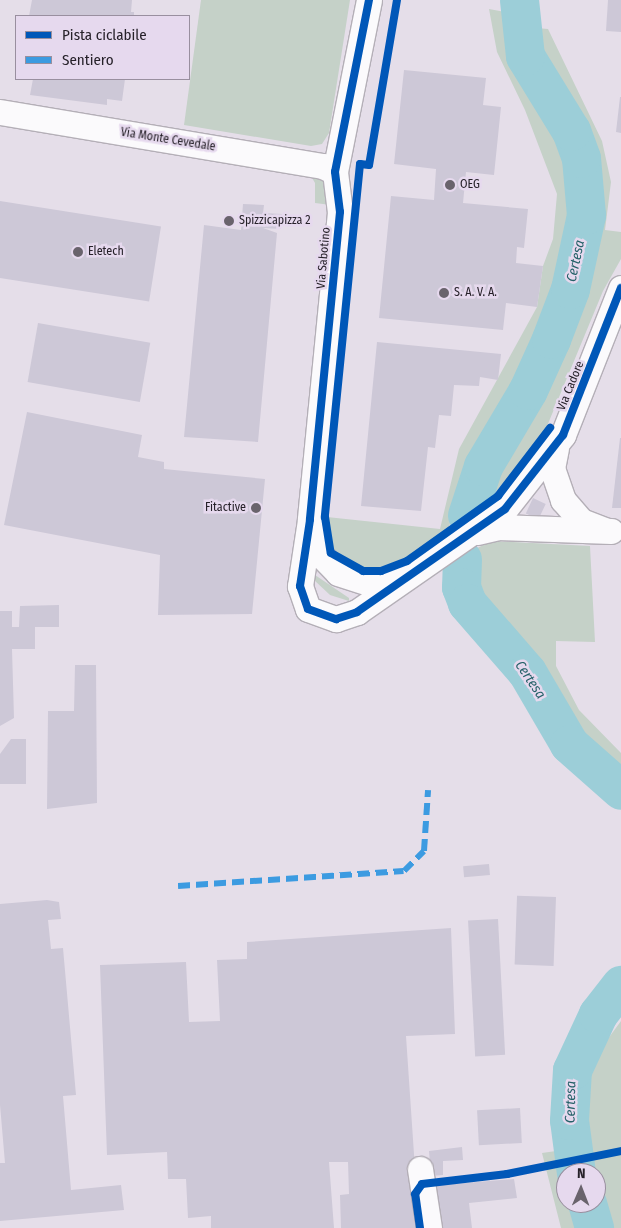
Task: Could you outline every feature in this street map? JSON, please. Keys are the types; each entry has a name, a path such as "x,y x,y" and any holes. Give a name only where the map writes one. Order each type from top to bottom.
{"street":[{"name":"Via Sabotino","path":"310,520 340,212 335,172 369,0"},
{"name":"Via Monte Cevedale","path":"0,112 322,166 335,172"},
{"name":"Via Cadore","path":"616,531 588,525 568,508 553,476 556,448 621,288"},
{"name":"Via Cadore","path":"310,520 300,593 312,613 329,618 349,616 409,575 486,528 556,448"},
{"name":"Via Cadore","path":"310,520 316,551 338,573 371,584 409,575"},
{"path":"486,528 616,531"},
{"path":"420,1169 429,1228"}],"shaded area":[{"path":"201,0 350,0 329,133 322,144 311,146 184,125"},
{"path":"489,9 505,12 522,70 570,145 578,183 572,241 536,353 516,395 463,476 449,527 400,563 382,569 362,568 340,558 330,547 327,517 440,529 459,449 537,307 543,266 553,239 557,194 525,110 497,52"},
{"path":"533,13 536,28 548,29 602,141 611,182 605,230 621,232 621,259 603,291 545,431 517,470 483,505 488,482 547,374 564,332 587,256 597,196 594,160 582,120 542,65"},
{"path":"311,176 324,181 331,205 315,203 315,183"},
{"path":"492,541 590,546 595,642 556,641 556,666 579,710 621,753 621,777 565,718 483,603 476,582 475,549"},
{"path":"315,575 349,598 349,601 330,595 314,580"},
{"path":"621,1021 621,1228 605,1228 603,1213 606,1213 606,1163 589,1163 582,1101 599,1051"},
{"path":"556,1151 560,1163 556,1163 556,1208 542,1153"},
{"path":"557,1213 577,1213 583,1228 561,1228"}],"building":[{"path":"32,0 132,0 131,12 134,12 134,15 29,15"},
{"path":"608,0 621,0 621,32 606,31"},
{"name":"OEG","path":"404,70 486,78 483,105 501,107 494,175 466,172 463,203 528,209 524,248 517,247 516,263 543,266 537,307 506,303 503,330 379,318 391,196 434,200 436,169 394,164"},
{"path":"33,80 125,80 122,101 107,99 107,105 30,95"},
{"path":"621,97 621,133 616,132"},
{"name":"Eletech","path":"0,201 161,226 149,302 0,278"},
{"path":"243,204 264,205 263,213 282,214 281,229 263,228 277,233 258,442 184,437 204,225 241,230"},
{"path":"38,323 150,343 140,402 28,382"},
{"path":"377,342 501,354 498,380 480,377 479,386 454,385 451,416 439,415 435,448 428,447 421,511 361,506"},
{"path":"27,412 142,435 138,457 164,462 164,469 265,479 252,614 158,615 160,555 4,525"},
{"path":"620,438 621,508 612,508"},
{"path":"533,498 546,504 539,519 526,513"},
{"path":"59,605 59,627 35,627 35,649 12,649 14,718 0,726 0,611 12,611 12,627 19,627 20,606"},
{"path":"75,665 96,665 97,803 47,809 48,711 74,711"},
{"path":"11,739 26,739 26,784 0,784 0,754"},
{"path":"489,864 490,875 464,877 463,866"},
{"path":"517,896 556,897 554,966 515,965"},
{"path":"47,900 59,902 61,919 48,920 51,949 63,948 76,1095 63,1096 71,1190 121,1185 124,1210 0,1221 0,1163 5,1163 0,1105 0,904"},
{"path":"498,919 505,1055 475,1056 468,921"},
{"path":"451,928 455,1034 406,1036 419,1228 341,1228 340,1195 349,1194 348,1162 329,1162 334,1228 211,1228 211,1216 188,1218 186,1179 168,1179 167,1152 107,1155 100,965 186,962 189,1022 220,1021 217,960 247,959 247,942"},
{"path":"520,1108 522,1143 479,1145 477,1110"},
{"path":"462,1147 463,1160 443,1161 443,1175 431,1176 429,1151"},
{"path":"514,1179 517,1198 469,1203 472,1228 436,1228 429,1186"}],"waterway":[{"name":"Certesa","path":"467,515 483,466 528,390 551,339 570,289 586,215 581,158 571,131 525,56 519,0"},
{"name":"Certesa","path":"462,559 461,587 467,603 527,672 569,744 621,790"},
{"name":"Certesa","path":"575,1163 569,1120 572,1070 598,1014 621,985"},
{"name":"Certesa","path":"590,1213 594,1228"}],"marked path":[{"path":"178,886 404,871 424,851 428,790"}],"cycle path":[{"path":"369,0 335,172 340,212 310,520 300,586 308,609 336,619 357,612 505,509 563,435 621,288"},
{"path":"397,0 369,165 360,164 325,517 331,553 363,571 381,571 407,561 498,496 550,428"},
{"path":"420,1228 415,1194 422,1184 507,1174 621,1151"}],"place":[{"name":"OEG","path":"450,185"},
{"name":"Spizzicapizza 2","path":"229,221"},
{"name":"Eletech","path":"78,252"},
{"name":"S. A. V. A.","path":"444,293"},
{"name":"Fitactive","path":"256,508"}]}
